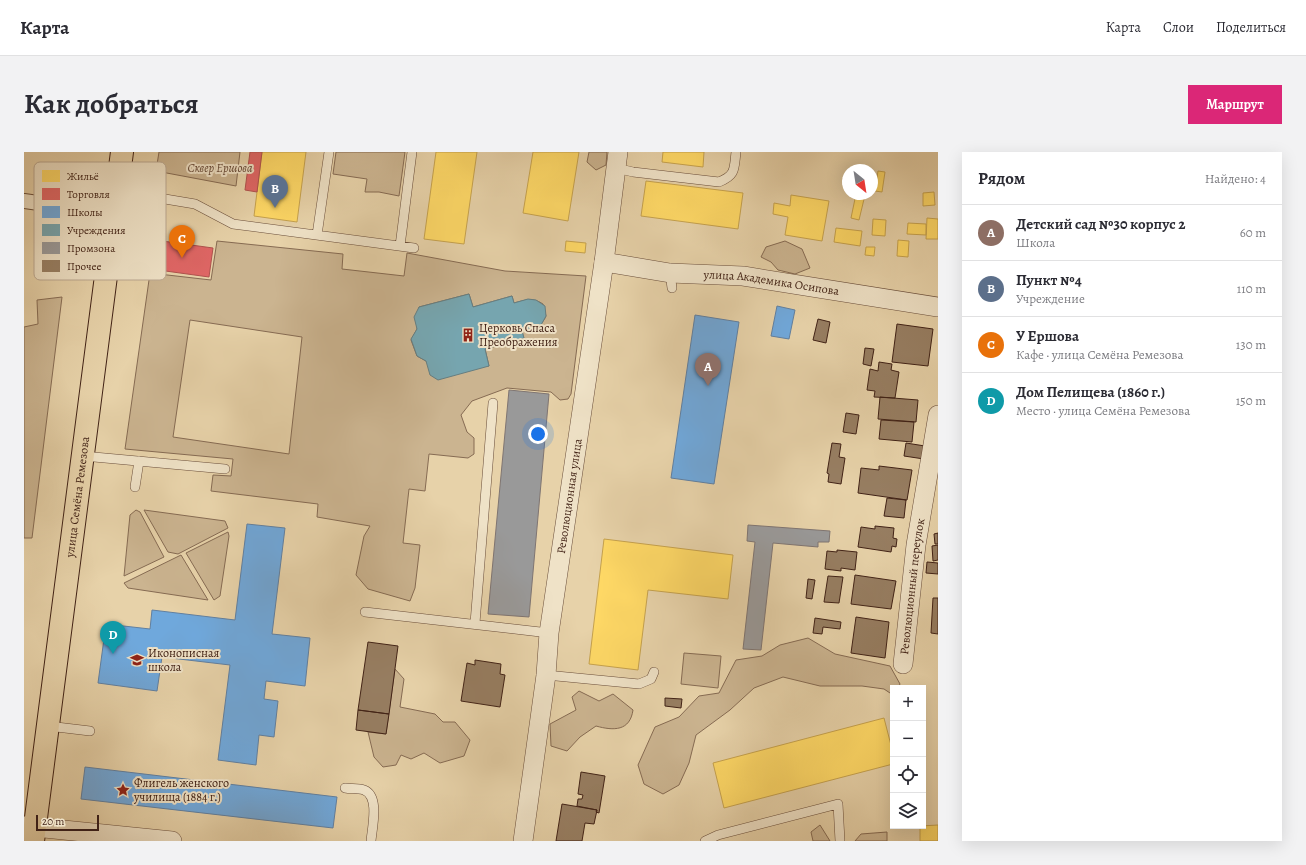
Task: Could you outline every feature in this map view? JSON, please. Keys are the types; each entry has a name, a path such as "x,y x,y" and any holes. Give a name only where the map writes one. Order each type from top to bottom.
{"main road":[{"name":"улица Семёна Ремезова","path":"121,162 122,152"},
{"name":"улица Семёна Ремезова","path":"31,831 48,726 106,280"}],"street":[{"name":"Революционная улица","path":"523,841 546,675 549,633 604,262 617,160"},
{"path":"24,201 34,202"},
{"name":"улица Академика Осипова","path":"604,262 671,280 744,276 938,307"},
{"name":"Революционный переулок","path":"903,664 916,545 938,415"},
{"path":"31,831 160,840"}],"lane":[{"path":"317,235 329,152"},
{"path":"400,246 412,152"},
{"path":"617,160 633,172 719,182 729,178 734,172 736,152"},
{"path":"166,199 195,204 233,224 414,248"},
{"path":"475,623 493,403"},
{"path":"83,456 225,469"},
{"path":"136,487 139,461"},
{"path":"365,612 475,623 549,633"},
{"path":"546,675 639,684 651,679 654,672"},
{"path":"48,726 90,731"},
{"path":"345,788 365,790 371,795 374,814 371,841"},
{"path":"705,841 718,835 838,804 840,841"}],"green space":[{"name":"Сквер Ершова","path":"159,152 240,152 236,186 166,173 166,162 157,162"},
{"path":"336,152 405,152 399,196 379,192 365,192 367,179 333,174"},
{"path":"589,152 607,152 606,165 596,170 587,162"},
{"path":"217,241 343,254 342,269 404,276 407,253 505,271 586,276 571,394 568,399 560,400 551,392 507,388 472,401 461,415 467,432 474,438 474,454 468,458 429,454 425,491 409,489 403,543 420,545 415,588 410,601 368,589 356,575 364,536 370,526 317,517 318,504 211,491 213,475 231,476 233,459 125,449 149,280 166,280 166,275 211,280","holes":["469,294 473,307 512,296 514,303 525,300 536,300 543,304 546,316 539,325 522,331 524,339 485,349 489,366 426,361 417,356 411,340 417,329 419,307","190,320 302,337 289,454 173,437"]},
{"path":"785,241 802,249 810,268 795,274 778,270 771,262 761,257 766,247"},
{"path":"62,297 32,538 24,538 24,327 38,324 37,300"},
{"path":"136,510 140,512 164,557 124,576 130,515"},
{"path":"144,510 225,521 228,528 178,554 168,552"},
{"path":"228,532 229,536 220,596 214,600 186,553"},
{"path":"181,555 208,600 128,588 124,583"},
{"path":"808,638 835,654 890,666 900,684 890,685 890,693 884,689 862,686 820,686 783,677 754,688 730,710 696,735 689,763 679,785 663,794 644,784 638,765 655,727 679,717 699,696 719,693 736,660 762,656 780,645"},
{"path":"684,653 721,656 718,688 681,684"},
{"path":"395,669 404,679 400,707 435,714 443,722 455,722 470,740 464,756 440,763 424,753 411,759 401,755 396,765 383,767 374,757 368,732 386,734"},
{"path":"579,691 599,701 613,694 633,710 631,717 625,726 620,728 609,729 596,726 580,737 567,751 551,746 550,724 576,710 572,697"},
{"path":"820,825 830,841 813,841 811,832"},
{"path":"887,832 887,841 855,841 861,834"}],"building: Жильё":[{"path":"262,152 306,152 297,222 254,216"},
{"path":"436,152 477,152 464,244 424,239"},
{"path":"533,152 579,152 568,221 523,213"},
{"path":"663,152 704,152 703,167 662,162"},
{"path":"878,171 885,172 882,192 878,191"},
{"path":"646,181 743,193 738,229 641,216"},
{"path":"934,192 935,205 923,206 923,193"},
{"path":"791,195 829,201 822,241 785,235 788,217 773,214 774,203 790,206"},
{"path":"855,200 864,200 859,220 851,218"},
{"path":"927,218 938,219 938,239 926,239"},
{"path":"873,219 886,220 885,236 872,235"},
{"path":"908,223 926,224 926,235 907,234"},
{"path":"836,228 862,231 860,246 834,242"},
{"path":"898,240 909,241 908,257 897,256"},
{"path":"566,241 586,243 585,253 565,251"},
{"path":"866,247 875,247 874,256 865,255"},
{"path":"604,539 733,555 728,599 648,590 638,670 589,664"},
{"path":"884,718 890,741 890,765 724,808 713,763"},
{"path":"938,825 938,841 920,841 920,829 926,829 926,826"}],"building: Торговля":[{"path":"250,152 262,152 257,192 245,190"},
{"path":"166,242 213,248 209,277 166,271"}],"building: Школы":[{"path":"777,306 795,310 789,339 771,336"},
{"path":"695,315 739,322 714,484 671,478"},
{"path":"247,524 285,528 272,634 310,638 305,686 266,681 264,699 278,701 274,737 259,735 256,765 218,760 230,665 162,657 157,691 98,683 106,624 150,629 152,610 235,620"},
{"path":"85,767 337,797 333,828 81,799"}],"building: Учреждения":[{"name":"Церковь Спаса Преображения","path":"469,294 473,307 512,296 514,303 528,299 536,300 545,306 546,316 541,325 522,331 524,338 485,349 489,366 438,380 430,375 426,361 417,356 411,339 417,329 414,317 419,307"}],"building: Промзона":[{"path":"509,390 549,394 529,617 488,614"},
{"path":"748,525 830,531 829,542 818,542 818,547 773,543 761,650 743,649 755,542 747,541"}],"building: Прочее":[{"path":"818,319 830,322 826,343 813,340"},
{"path":"897,324 933,329 928,366 892,362"},
{"path":"865,348 874,349 871,366 863,364"},
{"path":"879,362 892,364 891,370 899,372 895,398 874,397 875,391 867,390 870,369 878,371"},
{"path":"880,397 918,400 916,422 878,419"},
{"path":"846,413 859,415 856,434 843,432"},
{"path":"881,420 914,422 912,442 879,439"},
{"path":"832,443 841,444 839,457 845,458 841,484 828,482 829,474 827,473"},
{"path":"906,443 925,446 924,459 904,456"},
{"path":"879,466 912,470 907,500 858,493 861,468 879,470"},
{"path":"887,498 906,500 904,518 884,516"},
{"path":"875,526 894,528 893,538 897,539 896,547 892,546 891,552 858,547 861,527 875,529"},
{"path":"938,533 938,544 935,544 934,534"},
{"path":"938,545 938,560 933,561 932,546"},
{"path":"837,550 857,552 855,570 841,568 841,571 825,569 827,551 837,552"},
{"path":"927,562 938,563 938,574 926,573"},
{"path":"855,575 896,581 891,609 851,604"},
{"path":"828,576 843,577 839,603 824,602"},
{"path":"808,579 815,580 812,599 806,598"},
{"path":"933,598 938,598 938,634 931,633"},
{"path":"856,617 889,622 885,658 851,653"},
{"path":"815,618 841,622 840,629 823,627 822,634 813,633"},
{"path":"368,642 398,646 389,714 358,710"},
{"path":"475,660 501,664 500,674 505,675 500,707 461,701 467,663 475,665"},
{"path":"665,698 682,699 681,708 665,706"},
{"path":"358,710 389,714 386,734 356,730"},
{"path":"581,772 605,776 599,813 596,812 597,810 577,806 578,799 582,799 583,795 578,794"},
{"path":"562,804 597,810 594,824 585,823 582,841 556,841"}],"place":[{"name":"Пункт №4","path":"275,208"},
{"name":"У Ершова","path":"182,258"},
{"name":"Церковь Спаса Преображения","path":"468,335"},
{"name":"Детский сад №30 корпус 2","path":"708,386"},
{"name":"Дом Пелищева (1860 г.)","path":"113,654"},
{"name":"Иконописная школа","path":"137,660"},
{"name":"Флигель женского училища (1884 г.)","path":"123,790"}]}
